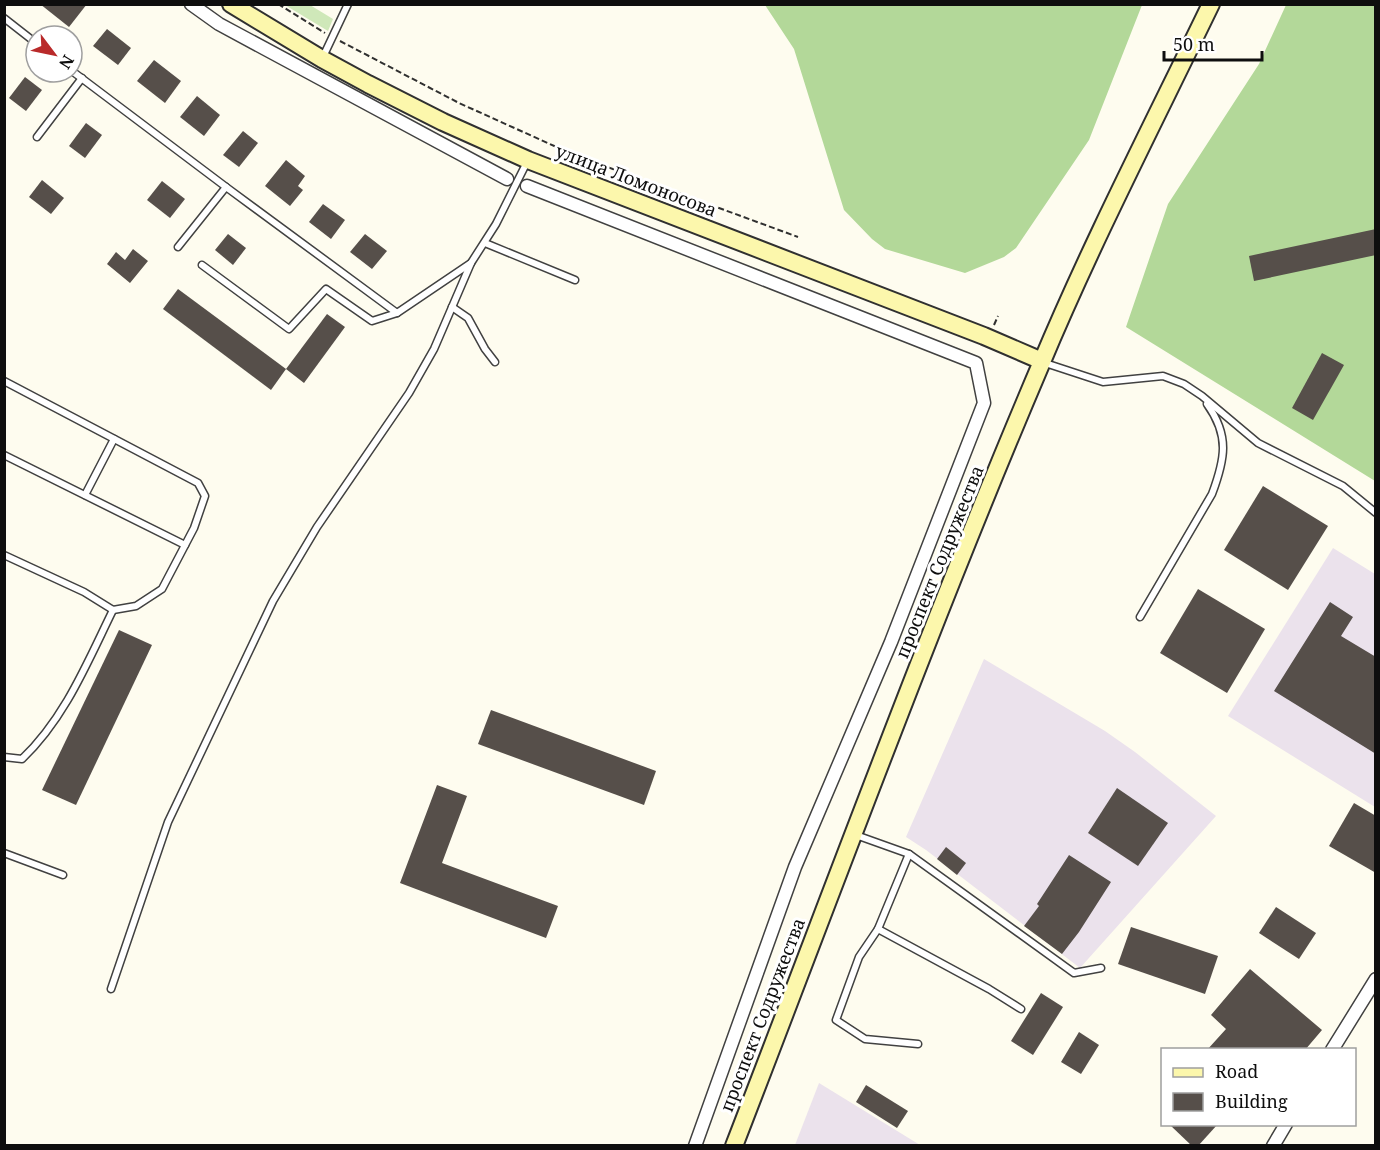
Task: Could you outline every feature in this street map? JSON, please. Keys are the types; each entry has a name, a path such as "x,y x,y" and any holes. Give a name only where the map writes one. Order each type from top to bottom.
{"main road":[{"name":"улица Ломоносова","path":"231,4 322,59 443,122 528,160 984,336 1042,362"},
{"name":"проспект Содружества","path":"734,1146 853,834 1042,362 1211,4"}],"street":[{"path":"191,4 219,24 507,179"},
{"path":"527,186 976,363 984,403 891,642 795,867 695,1146"},
{"path":"1333,1048 1376,979"},
{"path":"1273,1146 1285,1126"}],"lane":[{"path":"322,59 348,4"},
{"path":"4,18 24,34"},
{"path":"84,80 226,188 397,313"},
{"path":"37,137 77,84"},
{"path":"111,989 168,822 273,601 317,527 409,393 434,349 471,263 485,243 528,160"},
{"path":"177,247 226,188"},
{"path":"485,243 575,280"},
{"path":"202,265 289,330 326,289 372,321 397,313 471,263"},
{"path":"452,307 468,318 495,362"},
{"path":"1042,362 1103,382 1163,376 1184,384 1202,396 1258,443 1343,486 1376,513"},
{"path":"4,381 198,483 205,496 185,545 162,589 136,606 112,610 84,592 4,555"},
{"path":"1140,617 1212,494 1217,479 1224,450 1222,433 1216,416 1202,396"},
{"path":"85,495 114,439"},
{"path":"4,455 185,545"},
{"path":"4,757 22,759 38,744 57,720 112,610"},
{"path":"853,834 909,854 1074,973 1101,968"},
{"path":"4,853 63,875"},
{"path":"909,854 878,929 859,957 836,1020 865,1039 918,1044"},
{"path":"878,929 989,989 1021,1009"}],"path":[{"path":"278,4 333,37 459,103 572,154 798,237"}],"shaded area":[{"path":"1333,548 1375,574 1375,807 1228,716"},
{"path":"984,659 1105,731 1216,816 1080,968 906,837"},
{"path":"819,1083 920,1145 795,1145"}],"green space":[{"path":"285,5 310,5 333,19 328,31"},
{"path":"765,5 1142,5 1089,140 1016,248 1004,257 965,273 885,249 844,210 794,49"},
{"path":"1286,5 1375,5 1375,481 1126,327 1168,204 1259,64"}],"building":[{"path":"40,4 87,4 71,24 65,24"},
{"path":"107,29 131,48 118,65 93,46"},
{"path":"154,60 181,81 165,103 137,81"},
{"path":"24,78 24,84 34,84 42,90 26,111 9,98"},
{"path":"197,96 220,115 204,136 180,117"},
{"path":"86,123 102,135 85,158 69,146"},
{"path":"243,131 258,143 239,167 223,155"},
{"path":"286,160 305,176 298,186 303,190 290,206 265,186"},
{"path":"42,180 64,198 51,214 29,197"},
{"path":"162,181 185,199 170,218 147,200"},
{"path":"323,204 345,220 331,239 309,222"},
{"path":"1376,229 1376,255 1254,281 1249,256"},
{"path":"228,234 246,248 233,265 215,250"},
{"path":"365,234 387,251 372,269 350,252"},
{"path":"133,249 148,261 130,283 107,264 116,252 125,260"},
{"path":"178,289 286,369 271,390 163,309"},
{"path":"327,314 345,327 304,383 286,369"},
{"path":"1322,353 1344,365 1313,420 1292,408"},
{"path":"1263,486 1328,526 1288,590 1224,550"},
{"path":"1198,589 1265,629 1227,693 1160,653"},
{"path":"1330,602 1353,617 1341,636 1376,657 1376,754 1274,691"},
{"path":"119,630 152,645 76,805 42,790"},
{"path":"491,710 656,771 644,805 478,744"},
{"path":"437,785 467,796 442,863 558,906 546,938 400,883"},
{"path":"1117,788 1168,823 1138,866 1088,833"},
{"path":"1354,803 1376,816 1376,873 1329,846"},
{"path":"946,847 966,863 957,875 937,859"},
{"path":"1069,855 1111,882 1062,954 1024,926 1039,906 1037,904"},
{"path":"1276,907 1316,933 1299,959 1259,933"},
{"path":"1131,927 1218,956 1205,994 1118,964"},
{"path":"1250,969 1322,1030 1307,1048 1209,1048 1226,1029 1211,1015"},
{"path":"1041,993 1063,1007 1033,1055 1011,1041"},
{"path":"1079,1032 1099,1045 1081,1074 1061,1062"},
{"path":"866,1085 908,1111 897,1128 856,1102"},
{"path":"1171,1126 1216,1126 1198,1146 1192,1146"}]}
